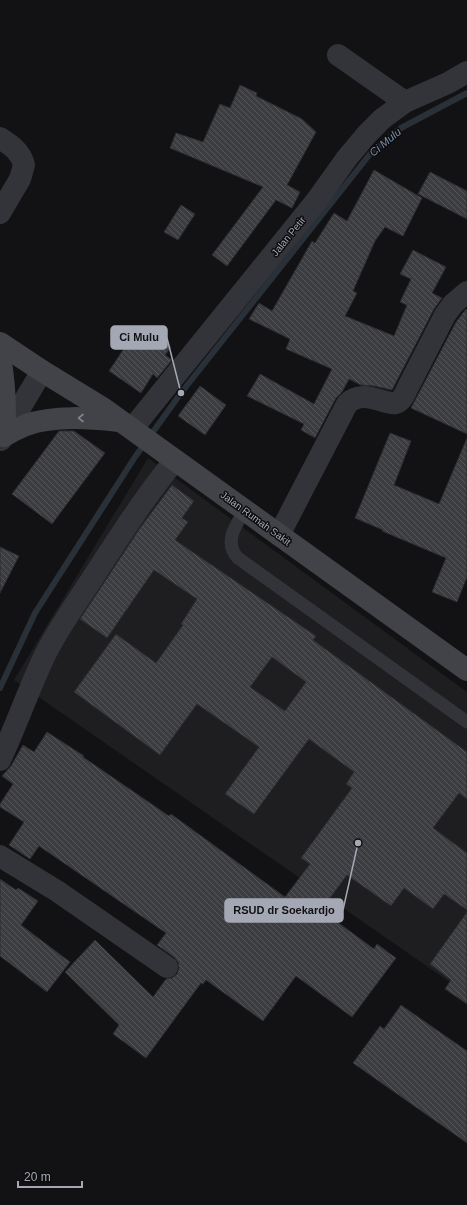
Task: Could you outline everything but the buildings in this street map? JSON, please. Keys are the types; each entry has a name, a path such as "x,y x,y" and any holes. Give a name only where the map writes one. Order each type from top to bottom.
{"main road":[{"name":"Jalan Rumah Sakit","path":"0,343 104,409 467,670"},
{"path":"0,357 6,398 2,439"},
{"path":"2,439 27,425 45,421 81,418 130,428"}],"street":[{"path":"338,55 406,102"},
{"name":"Jalan Petir","path":"130,428 313,205 358,145 382,119 406,102 448,83 467,72"},
{"path":"0,138 19,153 24,165 20,179 0,213"},
{"path":"279,535 346,406 352,399 359,397 372,398 393,404 400,400 445,315 453,304 467,292"},
{"path":"2,439 42,371"},
{"path":"0,760 15,729 38,671 52,641 133,516 173,459"},
{"path":"0,856 57,891 167,967"}],"lane":[{"path":"245,510 233,531 231,538 232,548 238,558 467,722"}],"shaded area":[{"path":"148,458 467,692 467,994 14,680"}],"waterway":[{"name":"Ci Mulu","path":"0,688 35,613 135,457 181,393 370,154 401,128 467,93"}],"place":[{"name":"Ci Mulu","path":"181,393"},
{"name":"RSUD dr Soekardjo","path":"358,843"}]}
